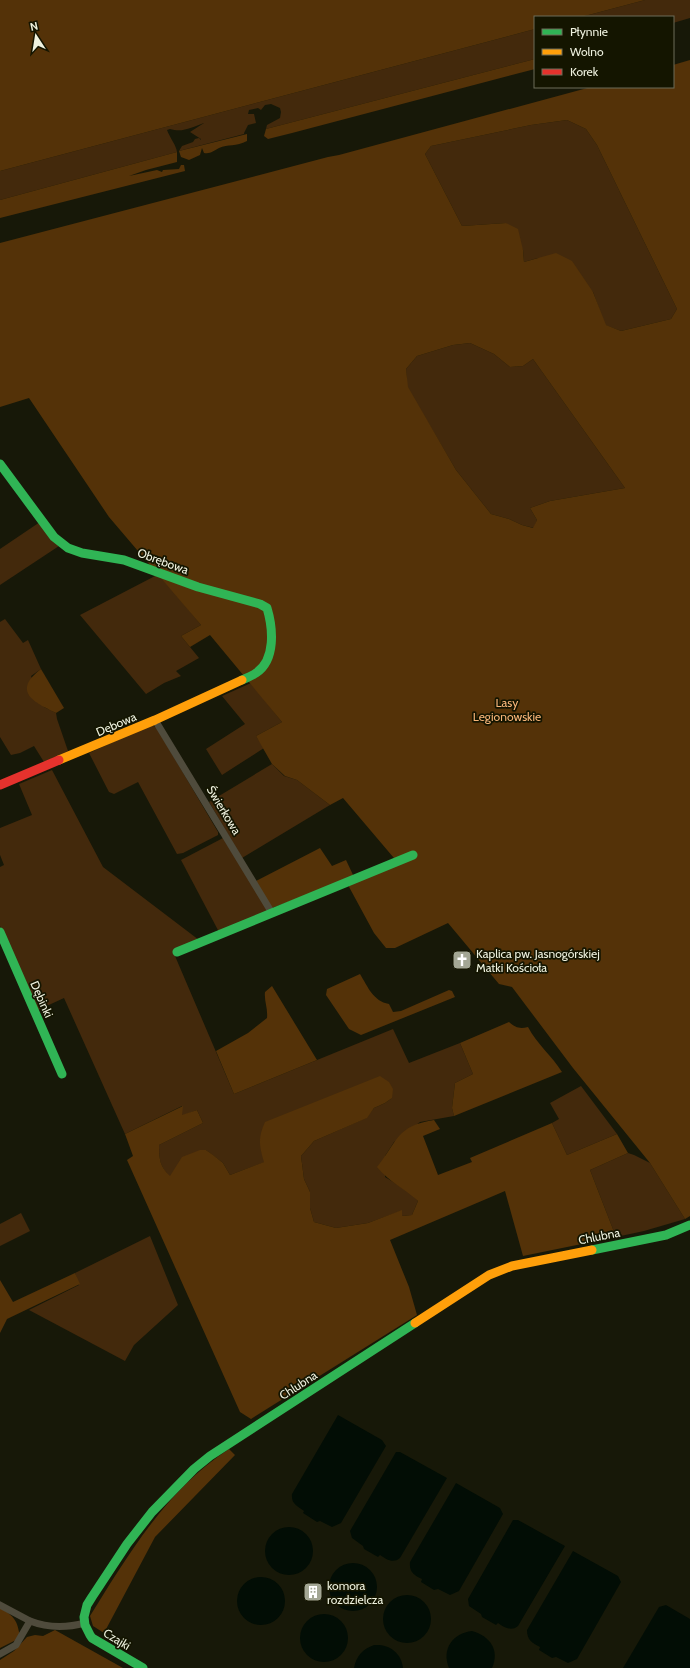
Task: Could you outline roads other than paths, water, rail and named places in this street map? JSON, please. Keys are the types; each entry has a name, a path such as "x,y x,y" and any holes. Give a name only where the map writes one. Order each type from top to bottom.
{"street":[{"name":"Obrębowa","path":"0,464 54,537 68,548 124,560 198,587 260,604 267,608 272,643 268,658 257,673 240,681"},
{"name":"Dębowa","path":"0,785 155,720 240,681"},
{"name":"Świerkowa","path":"155,720 272,913"},
{"path":"177,952 413,855"},
{"name":"Dębinki","path":"0,932 62,1074"},
{"name":"Chlubna","path":"85,1623 86,1609 157,1504 183,1477 216,1452 498,1271 512,1266 666,1235 690,1225"},
{"path":"0,1605 30,1621 61,1627 72,1627 85,1623"},
{"path":"0,1654 16,1645 30,1621"},
{"name":"Czajki","path":"85,1623 92,1638 143,1668"}],"place":[{"name":"Kaplica pw. Jasnogórskiej Matki Kościoła","path":"462,960"},
{"name":"komora rozdzielcza","path":"313,1592"}],"park label":[{"name":"Lasy Legionowskie","path":"507,709"}]}
